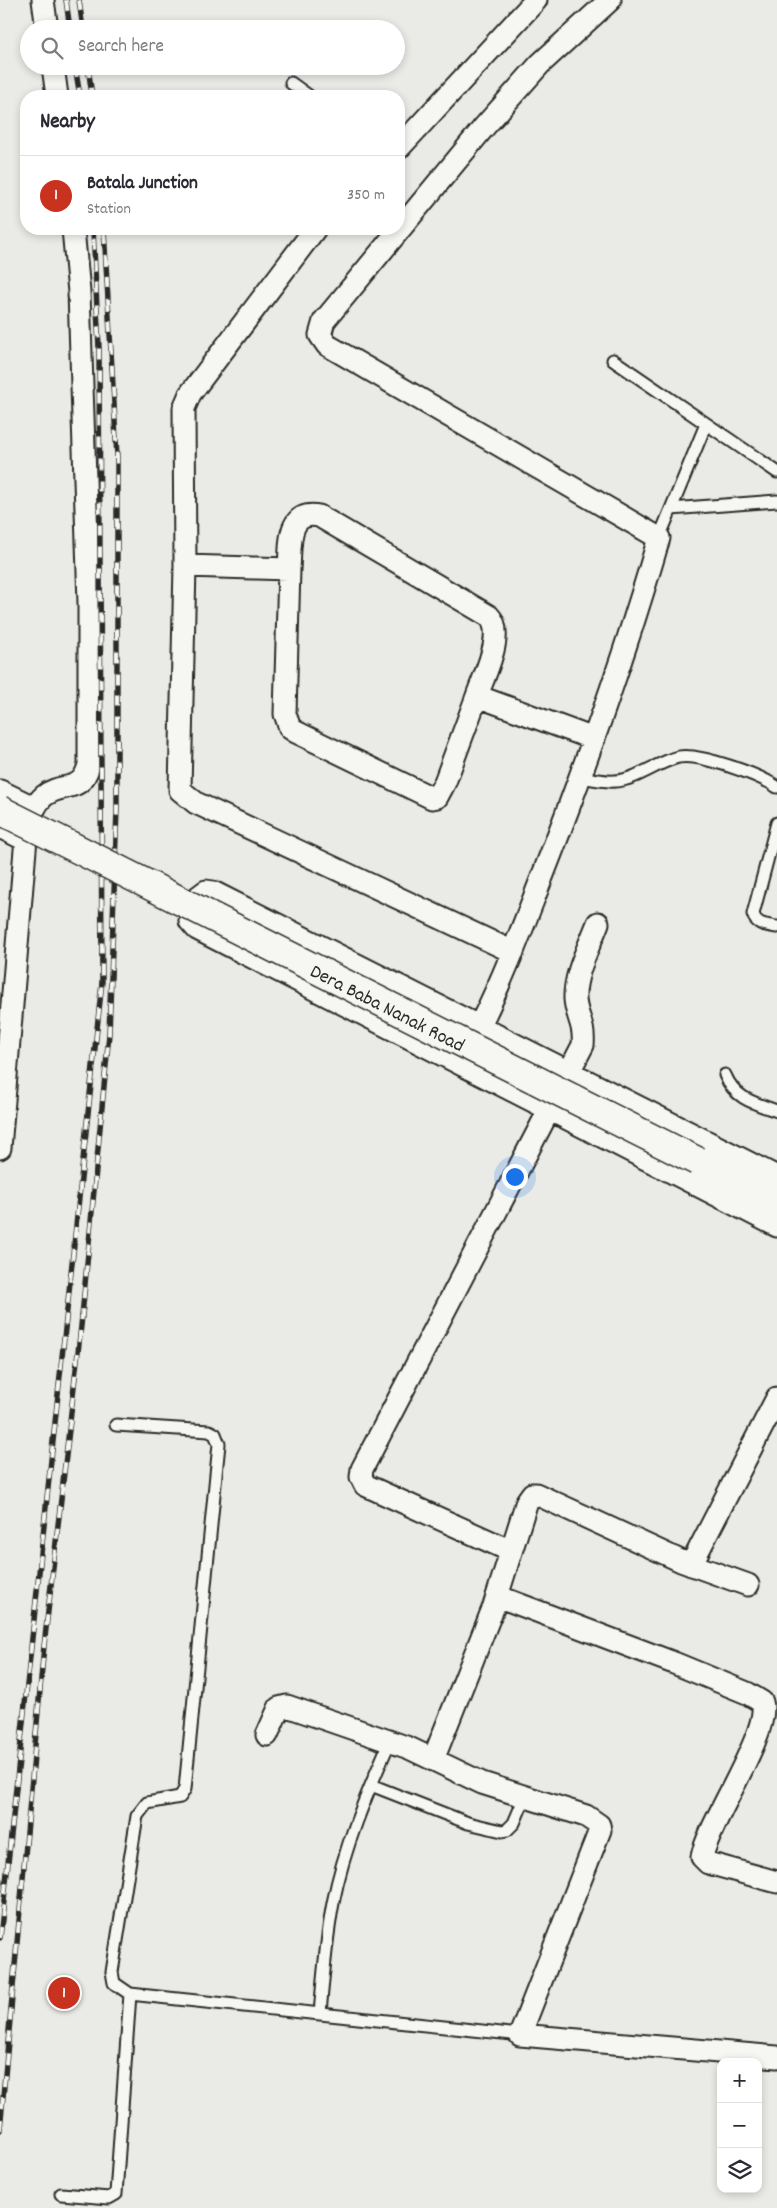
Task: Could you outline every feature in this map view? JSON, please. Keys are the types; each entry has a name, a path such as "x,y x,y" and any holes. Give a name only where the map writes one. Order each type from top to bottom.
{"main road":[{"name":"Dera Baba Nanak Road","path":"0,810 777,1201"}],"street":[{"path":"43,0 46,20"},
{"path":"405,142 536,0"},
{"path":"405,224 587,7 610,0"},
{"path":"54,75 56,90"},
{"path":"0,1148 27,826 35,808 44,796 52,791 78,784 86,775 89,765 89,604 79,292 74,235"},
{"path":"310,235 186,401 183,416 185,566 180,790 186,796 513,952"},
{"path":"395,235 324,321 320,335 328,345 659,538 581,777 513,952 480,1026"},
{"path":"309,514 318,516 489,616 494,621 497,631 477,696 445,782 437,797 432,798 290,728 285,714 289,569 292,534 295,524 300,517 309,514"},
{"path":"185,566 289,569"},
{"path":"477,696 594,739"},
{"path":"0,791 35,808"},
{"path":"0,827 26,840"},
{"path":"777,1177 213,892 206,891 198,897 190,921 197,929 777,1226"},
{"path":"511,1551 365,1485 361,1477 362,1469 583,1045 584,1031 575,1002 575,988 598,923"},
{"path":"691,1565 777,1398"},
{"path":"433,1760 497,1596 527,1501 532,1494 536,1494 635,1541 691,1565 748,1585"},
{"path":"497,1596 674,1663 747,1693 762,1702 764,1707 762,1716 747,1759 702,1857 708,1863 777,1882"},
{"path":"267,1735 277,1711 283,1706 390,1740 482,1784 586,1816 599,1825 600,1830 520,2035 777,2057"}],"lane":[{"path":"291,83 301,90"},
{"path":"613,360 777,472"},
{"path":"659,538 706,424"},
{"path":"671,509 777,501"},
{"path":"581,777 617,782 680,757 698,758 769,782 777,787"},
{"path":"777,823 753,914 755,920 759,923 777,927"},
{"path":"725,1075 730,1087 737,1094 746,1100 777,1111"},
{"path":"116,1425 209,1431 215,1434 219,1444 185,1789 180,1797 148,1804 137,1816 112,1972 114,1983 130,1994 520,2035"},
{"path":"320,2014 326,1953 334,1902 348,1850 371,1784 390,1740"},
{"path":"371,1784 468,1823 502,1831 507,1830 514,1823 525,1797"},
{"path":"61,2194 109,2198 116,2194 130,1994"}],"railway":[{"path":"66,0 69,20"},
{"path":"79,0 82,20"},
{"path":"76,75 79,90"},
{"path":"89,75 91,90"},
{"path":"0,1938 102,982 99,348 93,235"},
{"path":"0,2130 44,1646 81,1326 109,1034 117,809 117,456 104,235"}],"place":[{"name":"Batala Junction","path":"64,1993"}]}
